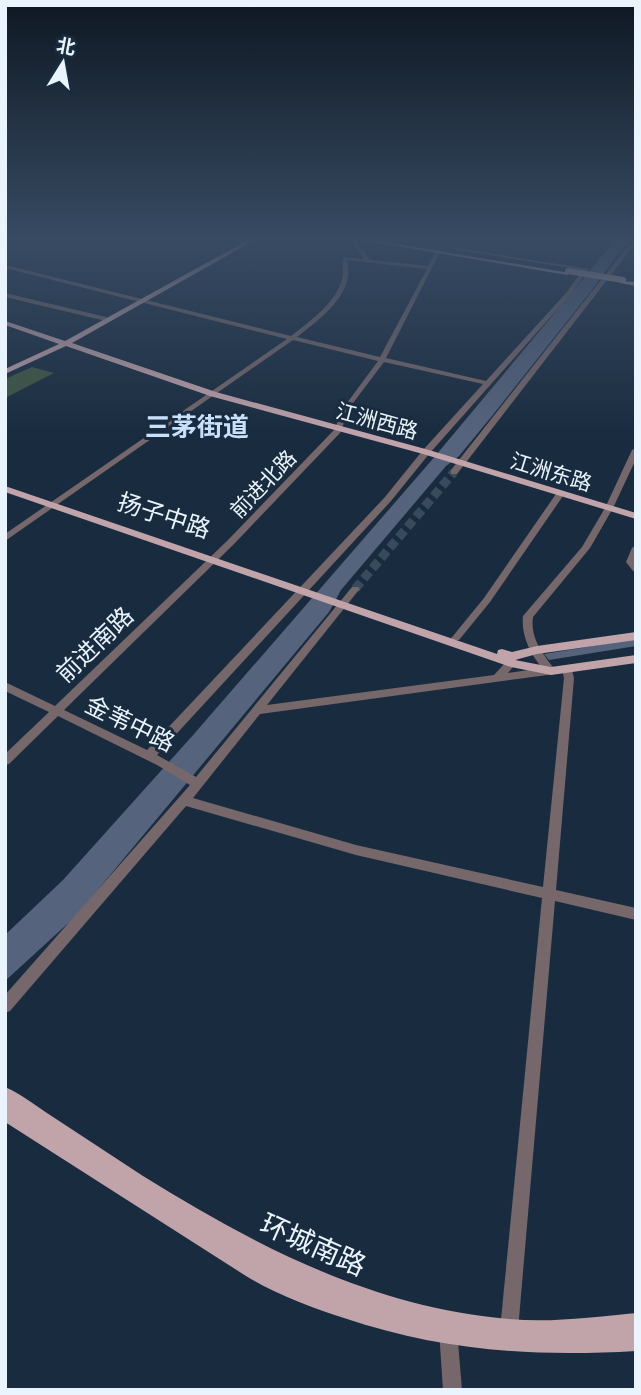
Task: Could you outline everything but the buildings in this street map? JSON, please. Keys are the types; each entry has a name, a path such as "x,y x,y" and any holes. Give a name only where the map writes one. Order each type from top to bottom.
{"main road":[{"path":"62,344 132,305"},
{"path":"5,371 62,344 132,305"},
{"name":"江洲西路","path":"5,324 211,395 428,453 457,465"},
{"name":"江洲东路","path":"457,465 636,516"},
{"name":"扬子中路","path":"5,487 342,602"},
{"path":"342,602 456,638 511,659 537,650 636,636"},
{"path":"342,602 551,671 636,659"},
{"name":"环城南路","path":"5,1096 141,1185 286,1270 374,1303 448,1329 593,1328 636,1324"},
{"name":"环城南路","path":"5,1111 133,1194 282,1284 374,1318 448,1329 512,1344 636,1340"}],"street":[{"path":"48,305 106,319"},
{"path":"167,305 381,361 487,383"},
{"path":"5,538 295,337 330,305"},
{"name":"前进北路","path":"215,558 338,430 347,407 381,361 410,305"},
{"path":"149,756 388,499 558,305"},
{"path":"457,465 584,305"},
{"path":"551,671 539,659 525,628 528,616 586,548 609,508 636,450"},
{"path":"456,638 561,493"},
{"path":"636,548 630,562 636,569"},
{"name":"前进南路","path":"5,761 215,558"},
{"path":"5,1006 184,800 355,589"},
{"path":"496,678 511,659"},
{"path":"509,1330 569,678 566,668"},
{"path":"258,710 551,671"},
{"name":"金苇中路","path":"5,686 161,762 196,782"},
{"path":"184,800 356,850 636,915"},
{"path":"448,1329 453,1390"}],"green space":[{"path":"32,367 54,373 5,398 5,379"}],"water":[{"path":"561,305 580,305 459,456 446,466 341,590 329,612 76,916 5,981 5,935 63,880 431,461"},
{"path":"636,639 636,646 549,660 544,654"}],"tunnel":[{"path":"355,589 454,472"}],"district":[{"name":"三茅街道","path":"197,427"}]}
